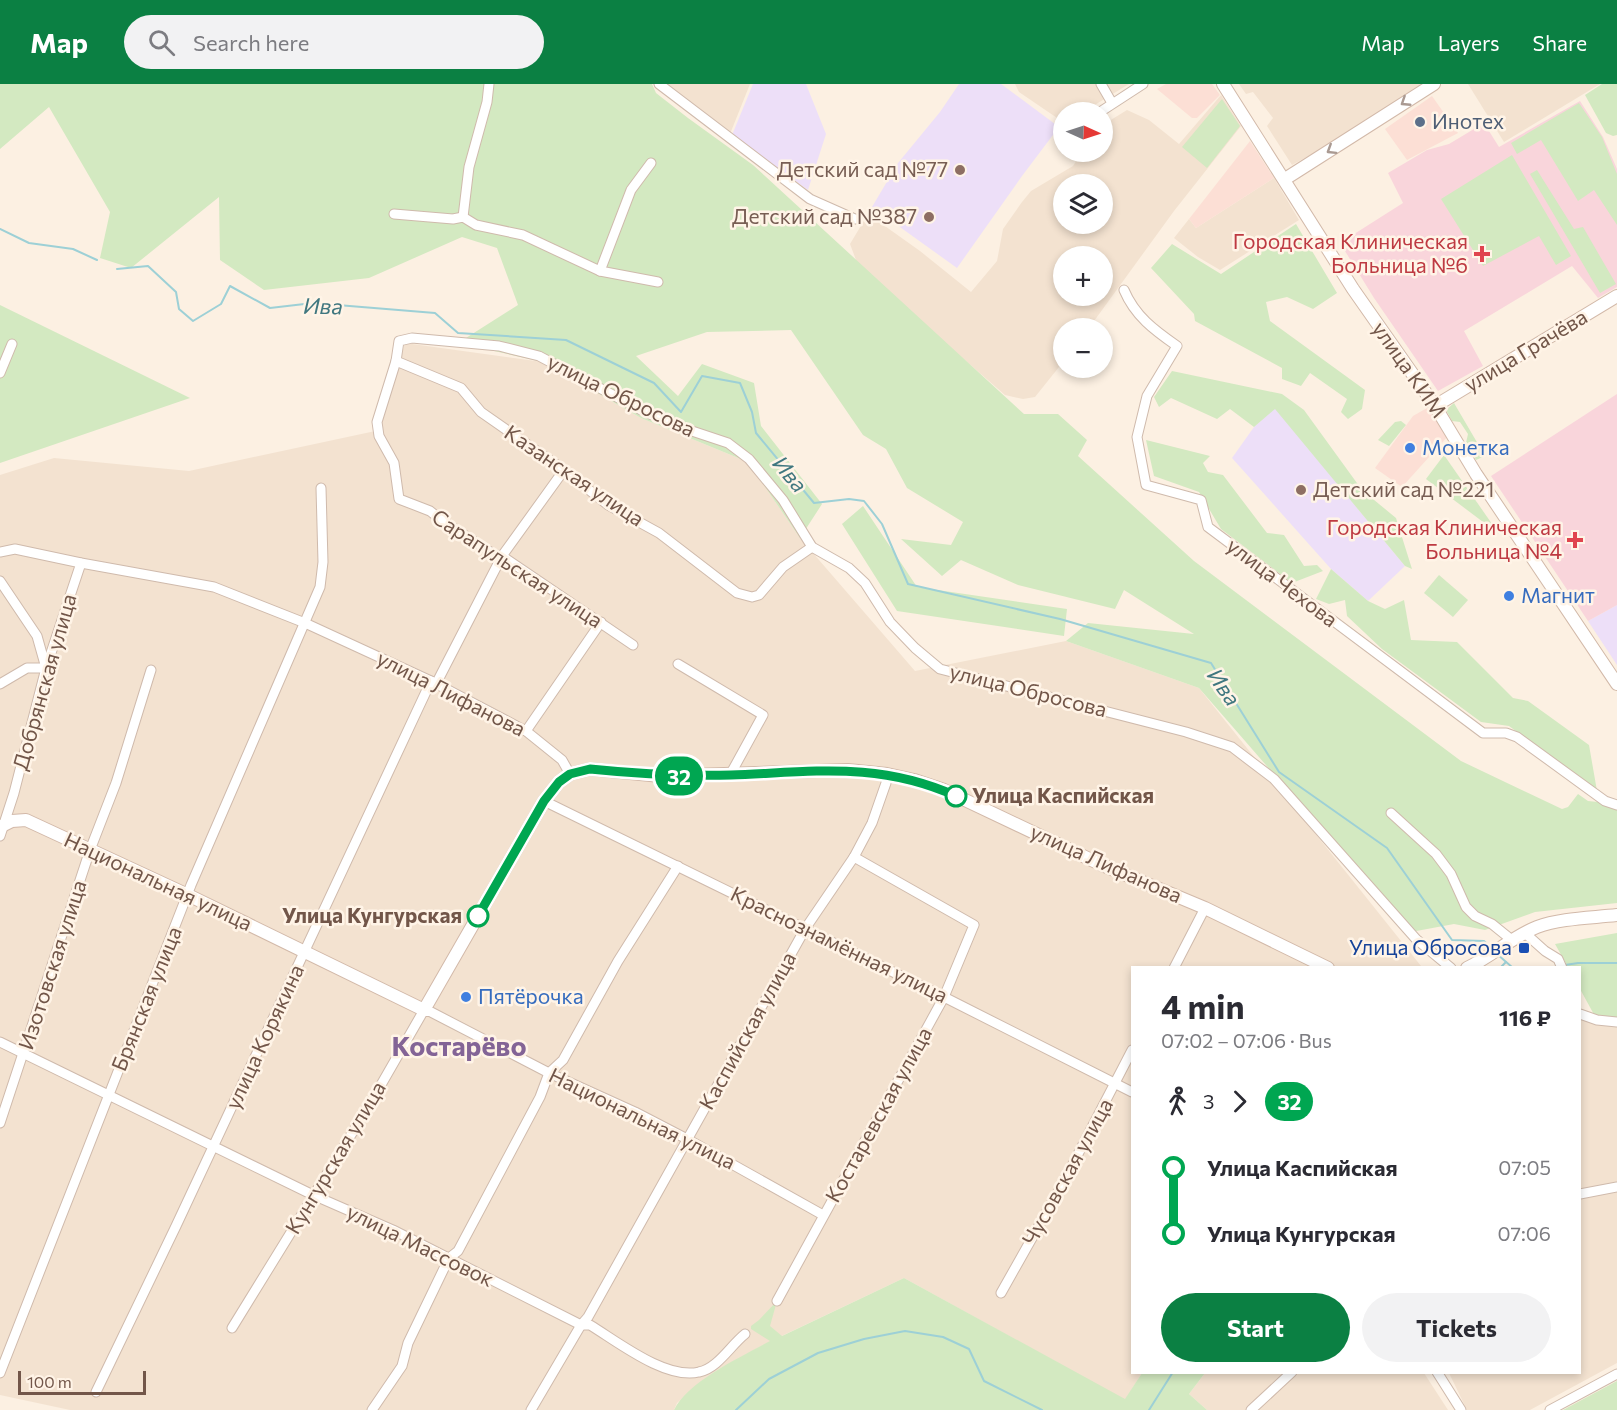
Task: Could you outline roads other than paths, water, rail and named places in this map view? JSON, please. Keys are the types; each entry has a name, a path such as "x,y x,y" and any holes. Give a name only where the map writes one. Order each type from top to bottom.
{"street":[{"path":"463,217 469,167 487,102 489,84"},
{"path":"659,84 810,199 855,219"},
{"path":"1101,84 1111,102"},
{"path":"1113,102 1143,84"},
{"name":"улица КИМ","path":"1223,84 1353,289 1436,406 1488,492 1617,684"},
{"path":"1285,179 1434,84"},
{"path":"600,271 631,190 651,163"},
{"path":"394,214 453,219 463,217 476,225 523,235 600,271 658,282"},
{"name":"улица Чехова","path":"1124,290 1131,306 1148,325 1177,346 1147,396 1137,437 1146,485 1201,500 1208,527 1483,733 1506,733 1517,737 1605,801 1617,805"},
{"name":"улица Грачёва","path":"1436,406 1617,296"},
{"name":"улица Обросова","path":"396,361 399,341 412,338 499,346 539,356 645,412 728,443 749,459 783,500 812,547 849,568 865,583 890,622 915,648 940,669 1186,732 1232,747 1274,779 1416,939 1449,966"},
{"path":"0,373 12,344"},
{"name":"Казанская улица","path":"396,361 461,388 481,412 564,470 608,505 659,533 737,593 752,597 759,595 783,567 812,547"},
{"name":"Сарапульская улица","path":"396,361 377,422 379,436 394,463 399,499 430,511 486,549 502,556 633,645"},
{"name":"улица Корякина","path":"96,1392 433,682 502,556 564,470"},
{"name":"Брянская улица","path":"0,1373 188,895 320,587 323,562 321,488"},
{"name":"улица Лифанова","path":"0,552 15,549 214,587 305,623 433,682 526,731 562,760 570,774 590,769 660,776 848,770 887,774 914,780 944,790 1102,865 1205,908 1324,966"},
{"name":"Добрянская улица","path":"1,829 14,793 46,668 81,563"},
{"path":"0,580 37,636 46,668 27,668 0,684"},
{"path":"526,731 601,622"},
{"path":"678,664 763,715 730,775"},
{"name":"Изотовская улица","path":"0,1123 90,850 116,783 151,669"},
{"name":"Кунгурская улица","path":"232,1328 370,1104 544,801 559,782 570,774"},
{"name":"Каспийская улица","path":"531,1410 581,1324 588,1317 804,929 854,856 872,823 887,774"},
{"name":"Краснознамённая улица","path":"544,801 1131,1092"},
{"path":"1391,813 1436,854 1451,874 1466,907 1475,916 1492,924 1513,941"},
{"name":"Национальная улица","path":"1,829 12,821 26,820 188,895 431,1012 549,1073 635,1112 823,1215"},
{"name":"Костаревская улица","path":"777,1301 944,997 974,925 854,856"},
{"path":"372,1410 402,1366 408,1343 449,1258 458,1251 540,1097 549,1073 563,1060 618,961 678,866"},
{"path":"1175,966 1205,908"},
{"path":"1471,966 1525,933 1555,922 1617,915"},
{"path":"1525,933 1560,963"},
{"path":"1581,1014 1597,1020 1617,1022"},
{"name":"улица Массовок","path":"0,1042 313,1195 393,1230 581,1324 590,1325 658,1365 677,1372 700,1372 718,1361 745,1334"},
{"name":"Чусовская улица","path":"1001,1293 1116,1084 1131,1052"},
{"path":"1581,1194 1617,1187"},
{"path":"1251,1410 1290,1374"},
{"path":"1438,1374 1461,1410"},
{"path":"1550,1410 1617,1374"}],"waterway":[{"name":"Ива","path":"0,229 29,243 73,249 97,260"},
{"name":"Ива","path":"117,269 148,266 176,292 179,309 193,321 221,304 230,286 270,308 313,303 435,313 458,333 566,340 654,383 681,412 702,376 740,383 752,412 756,433 814,503 849,499 864,501 882,524 908,584 1060,619 1211,663 1279,772 1387,848 1452,940 1484,941 1491,948"},
{"name":"Ива","path":"1497,954 1511,966"},
{"path":"1502,966 1506,962"},
{"name":"Ива","path":"1565,965 1617,963"},
{"path":"736,1410 769,1379 818,1353 864,1339 905,1331 943,1337 969,1349 984,1381 1042,1410"},
{"path":"1149,1410 1172,1374"}],"place":[{"name":"Инотех","path":"1420,122"},
{"name":"Детский сад №77","path":"960,170"},
{"name":"Детский сад №387","path":"929,217"},
{"name":"Городская Клиническая Больница №6","path":"1482,254"},
{"name":"Монетка","path":"1410,448"},
{"name":"Детский сад №221","path":"1301,490"},
{"name":"Городская Клиническая Больница №4","path":"1575,540"},
{"name":"Магнит","path":"1509,596"},
{"name":"Улица Каспийская","path":"956,796"},
{"name":"Улица Кунгурская","path":"478,916"},
{"name":"Улица Обросова","path":"1524,948"},
{"name":"Пятёрочка","path":"466,997"}],"district":[{"name":"Костарёво","path":"459,1047"}]}
